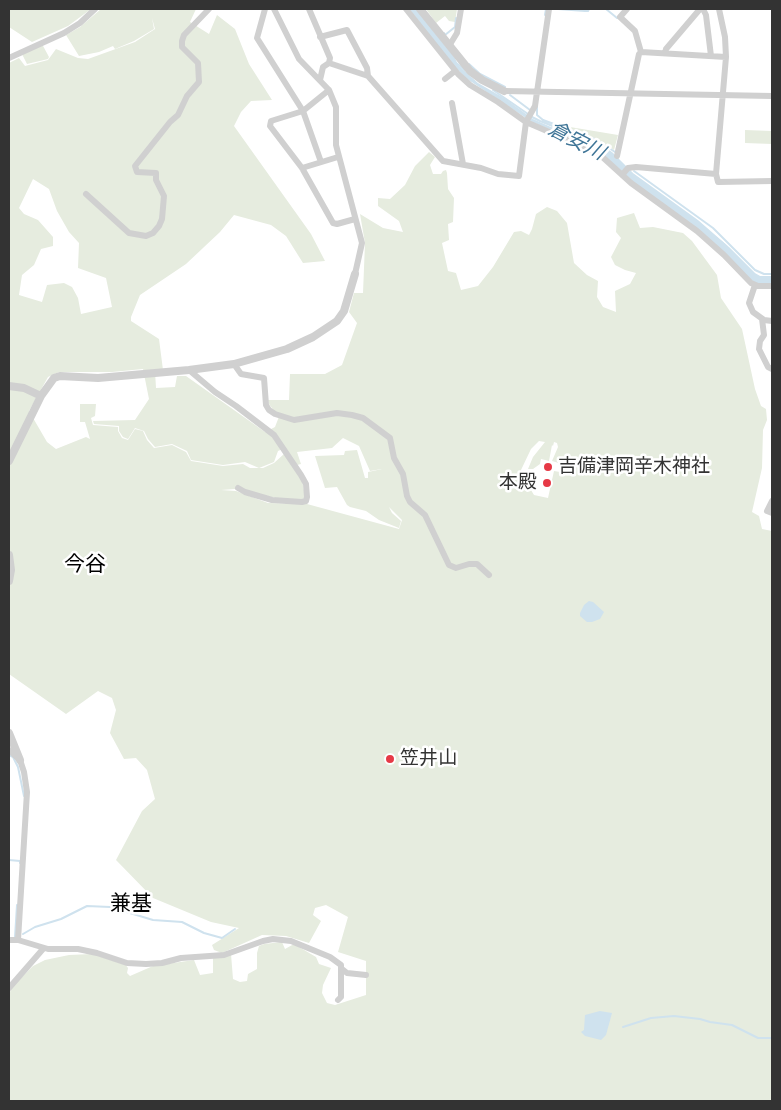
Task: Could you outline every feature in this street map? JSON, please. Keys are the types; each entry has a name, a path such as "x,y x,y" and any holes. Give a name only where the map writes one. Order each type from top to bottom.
{"street":[{"path":"9,58 64,33 80,23 95,9"},
{"path":"86,194 129,233 146,236 153,233 159,226 162,219 164,196 156,180 156,173 137,172 135,166 170,122 178,115 187,96 199,82 198,63 182,46 182,41 184,35 209,9"},
{"path":"265,9 257,38 303,111 321,162"},
{"path":"9,461 41,396 54,378 60,376 98,378 234,364 287,349 329,328 344,312 362,243 338,157 335,132 336,107 329,90 300,59 274,9"},
{"path":"309,9 330,58 330,63"},
{"path":"406,9 470,84 527,119 598,153 624,173 631,183 698,228 755,285 772,286"},
{"path":"420,9 449,46 455,65 504,91 772,96"},
{"path":"449,46 456,33 461,9"},
{"path":"320,80 323,67 330,63 368,76 443,161 463,164 498,174 519,176 527,119 533,111 537,92 549,9"},
{"path":"616,156 641,52 635,31 620,17 627,9"},
{"path":"665,54 666,49 702,9 706,15 711,56"},
{"path":"719,9 725,37 726,57 716,174 718,182 772,181"},
{"path":"320,36 347,30 367,68 368,76"},
{"path":"641,52 726,57"},
{"path":"445,79 455,65"},
{"path":"329,90 303,111 271,121 270,126 302,168 334,223 338,224 355,219"},
{"path":"452,103 463,164"},
{"path":"302,168 338,157"},
{"path":"624,173 636,167 716,174"},
{"path":"755,285 749,302 753,312 762,319 772,321"},
{"path":"762,319 764,336 760,341 759,349 768,367 772,369"},
{"path":"234,364 241,374 264,378 266,405 275,414 294,420 336,413 352,415 363,418 385,434 392,441 394,458 403,474 407,496 410,502 425,515 449,565 456,568 477,564 489,575"},
{"path":"188,370 274,436 306,484 307,497 302,502 272,500 238,488"},
{"path":"9,386 24,388 41,396"},
{"path":"772,501 767,510 772,513"},
{"path":"9,555 11,570 9,581"},
{"path":"9,733 24,772 27,792 18,940"},
{"path":"9,750 20,760"},
{"path":"9,940 18,940 43,949 78,949 98,953 127,963 146,964 162,963 180,958 224,955 263,941 284,939 330,957 341,965 342,969 347,973 366,974"},
{"path":"9,988 43,949"},
{"path":"338,1000 341,997 342,969"}],"shaded area":[{"path":"9,9 91,9 68,26 32,42 9,27"},
{"path":"101,9 196,9 190,22 209,34 217,15 235,29 249,64 272,100 251,101 241,112 234,126 311,234 325,261 303,263 286,236 271,225 234,215 220,232 186,264 140,295 131,317 131,321 159,339 163,370 155,371 156,388 175,387 177,376 186,376 265,432 275,427 280,414 274,411 268,400 289,400 290,374 325,374 342,365 357,323 349,312 354,293 363,293 365,243 360,214 383,228 403,232 399,221 378,206 378,198 390,199 405,185 415,166 429,152 435,157 430,165 433,174 441,174 446,170 448,189 454,198 453,222 448,224 449,240 442,243 448,271 456,273 461,290 478,286 493,267 514,232 521,231 529,235 536,214 547,207 557,211 567,223 574,263 587,275 598,281 597,297 603,307 616,312 615,291 630,284 636,273 615,265 611,257 621,238 616,232 617,218 634,213 640,228 653,227 683,233 692,241 717,275 721,298 742,329 755,389 761,406 766,409 767,420 763,430 762,468 752,512 759,516 762,529 772,531 772,1101 9,1101 9,996 11,988 33,966 45,960 69,955 92,954 125,964 128,968 127,973 130,976 153,966 194,960 200,975 213,973 213,958 231,954 233,979 240,982 247,981 248,974 257,969 259,946 282,942 285,949 294,944 316,957 319,964 331,968 323,985 322,993 327,1003 335,1005 366,995 366,961 338,952 348,917 326,905 315,908 313,915 321,921 309,943 286,936 262,935 222,953 214,950 212,945 239,928 211,922 153,898 116,860 142,811 155,799 147,770 136,758 124,759 110,733 116,710 112,698 98,691 66,714 9,674 9,63 19,58 25,66 48,60 56,49 78,58 88,59 135,42 155,29 152,18 154,29 134,41 115,49 113,46 99,52 79,56 66,35 80,27","holes":["33,179 49,189 57,211 69,232 79,243 78,268 106,278 112,307 81,314 78,298 72,287 64,283 47,285 42,302 19,295 22,275 34,265 41,249 53,246 53,237 38,220 24,214 19,208","143,369 149,399 135,420 93,421 94,424 119,426 119,431 123,437 128,439 135,428 144,431 155,447 172,444 187,451 191,460 223,465 245,462 259,468 250,468 243,464 223,466 191,461 186,452 172,445 154,448 147,440 143,431 135,429 128,440 122,438 118,431 118,427 93,425 91,418 95,416 96,404 80,404 80,422 85,422 90,439 86,437 56,449 47,442 29,411 48,377 59,372 112,372","343,438 359,446 370,471 382,469 368,472 368,478 365,478 357,450 345,451 344,455 315,456 325,488 337,487 350,507 366,511 379,520 399,528 401,521 392,513 389,507 402,520 399,529 307,504 268,503 236,491 221,490 235,489 280,499 303,500 305,496 302,480 284,454 274,463 259,468 274,462 278,451 285,448 297,465 301,464 297,452 332,448","539,441 545,442 533,457 528,469 533,469 540,464 541,459 549,461 552,445 554,442 557,443 558,447 552,461 562,464 560,472 554,471 548,498 534,495 528,485 519,482 521,470 531,449"]},
{"path":"426,9 457,9 455,22 449,21 445,16 436,23"},
{"path":"42,44 49,57 48,59 27,64 22,54"},
{"path":"564,126 618,135 614,150 599,140"},
{"path":"745,130 772,131 772,144 745,143"}],"water":[{"path":"409,9 416,9 455,58 458,65 478,83 504,98 533,119 569,135 568,137 532,122 467,79 455,67"},
{"path":"589,601 593,602 604,612 600,619 592,622 587,622 580,616 584,605"},
{"path":"600,1011 612,1013 606,1035 601,1040 585,1036 581,1032 584,1030 585,1015"}],"waterway":[{"path":"545,15 546,9"},
{"path":"558,9 585,11 589,9"},
{"path":"606,9 617,18"},
{"path":"444,33 445,35 455,27 456,18"},
{"name":"倉安川","path":"455,62 465,70"},
{"path":"469,64 480,74 505,87"},
{"name":"倉安川","path":"493,90 528,114"},
{"path":"510,95 530,110"},
{"path":"537,107 537,115 543,120 597,140 615,152"},
{"name":"倉安川","path":"532,117 595,143 606,150 625,169"},
{"name":"倉安川","path":"557,131 600,149 630,177 695,224 752,277 759,281 772,281"},
{"path":"634,171 713,228 755,270 764,274 772,274"},
{"name":"倉安川","path":"628,172 724,244 756,277 772,279"},
{"path":"9,755 13,757 18,767 24,796"},
{"path":"9,860 20,861 20,863"},
{"path":"15,937 17,905"},
{"path":"23,934 35,927 61,919 87,906 110,907 153,920 182,922 204,933 222,938 235,929"},
{"path":"623,1027 651,1018 674,1016 732,1025 758,1038 772,1038"}],"place":[{"name":"吉備津岡辛木神社","path":"548,467"},
{"name":"本殿","path":"547,483"},
{"name":"笠井山","path":"390,759"}],"district":[{"name":"今谷","path":"85,566"},
{"name":"兼基","path":"131,905"}]}
